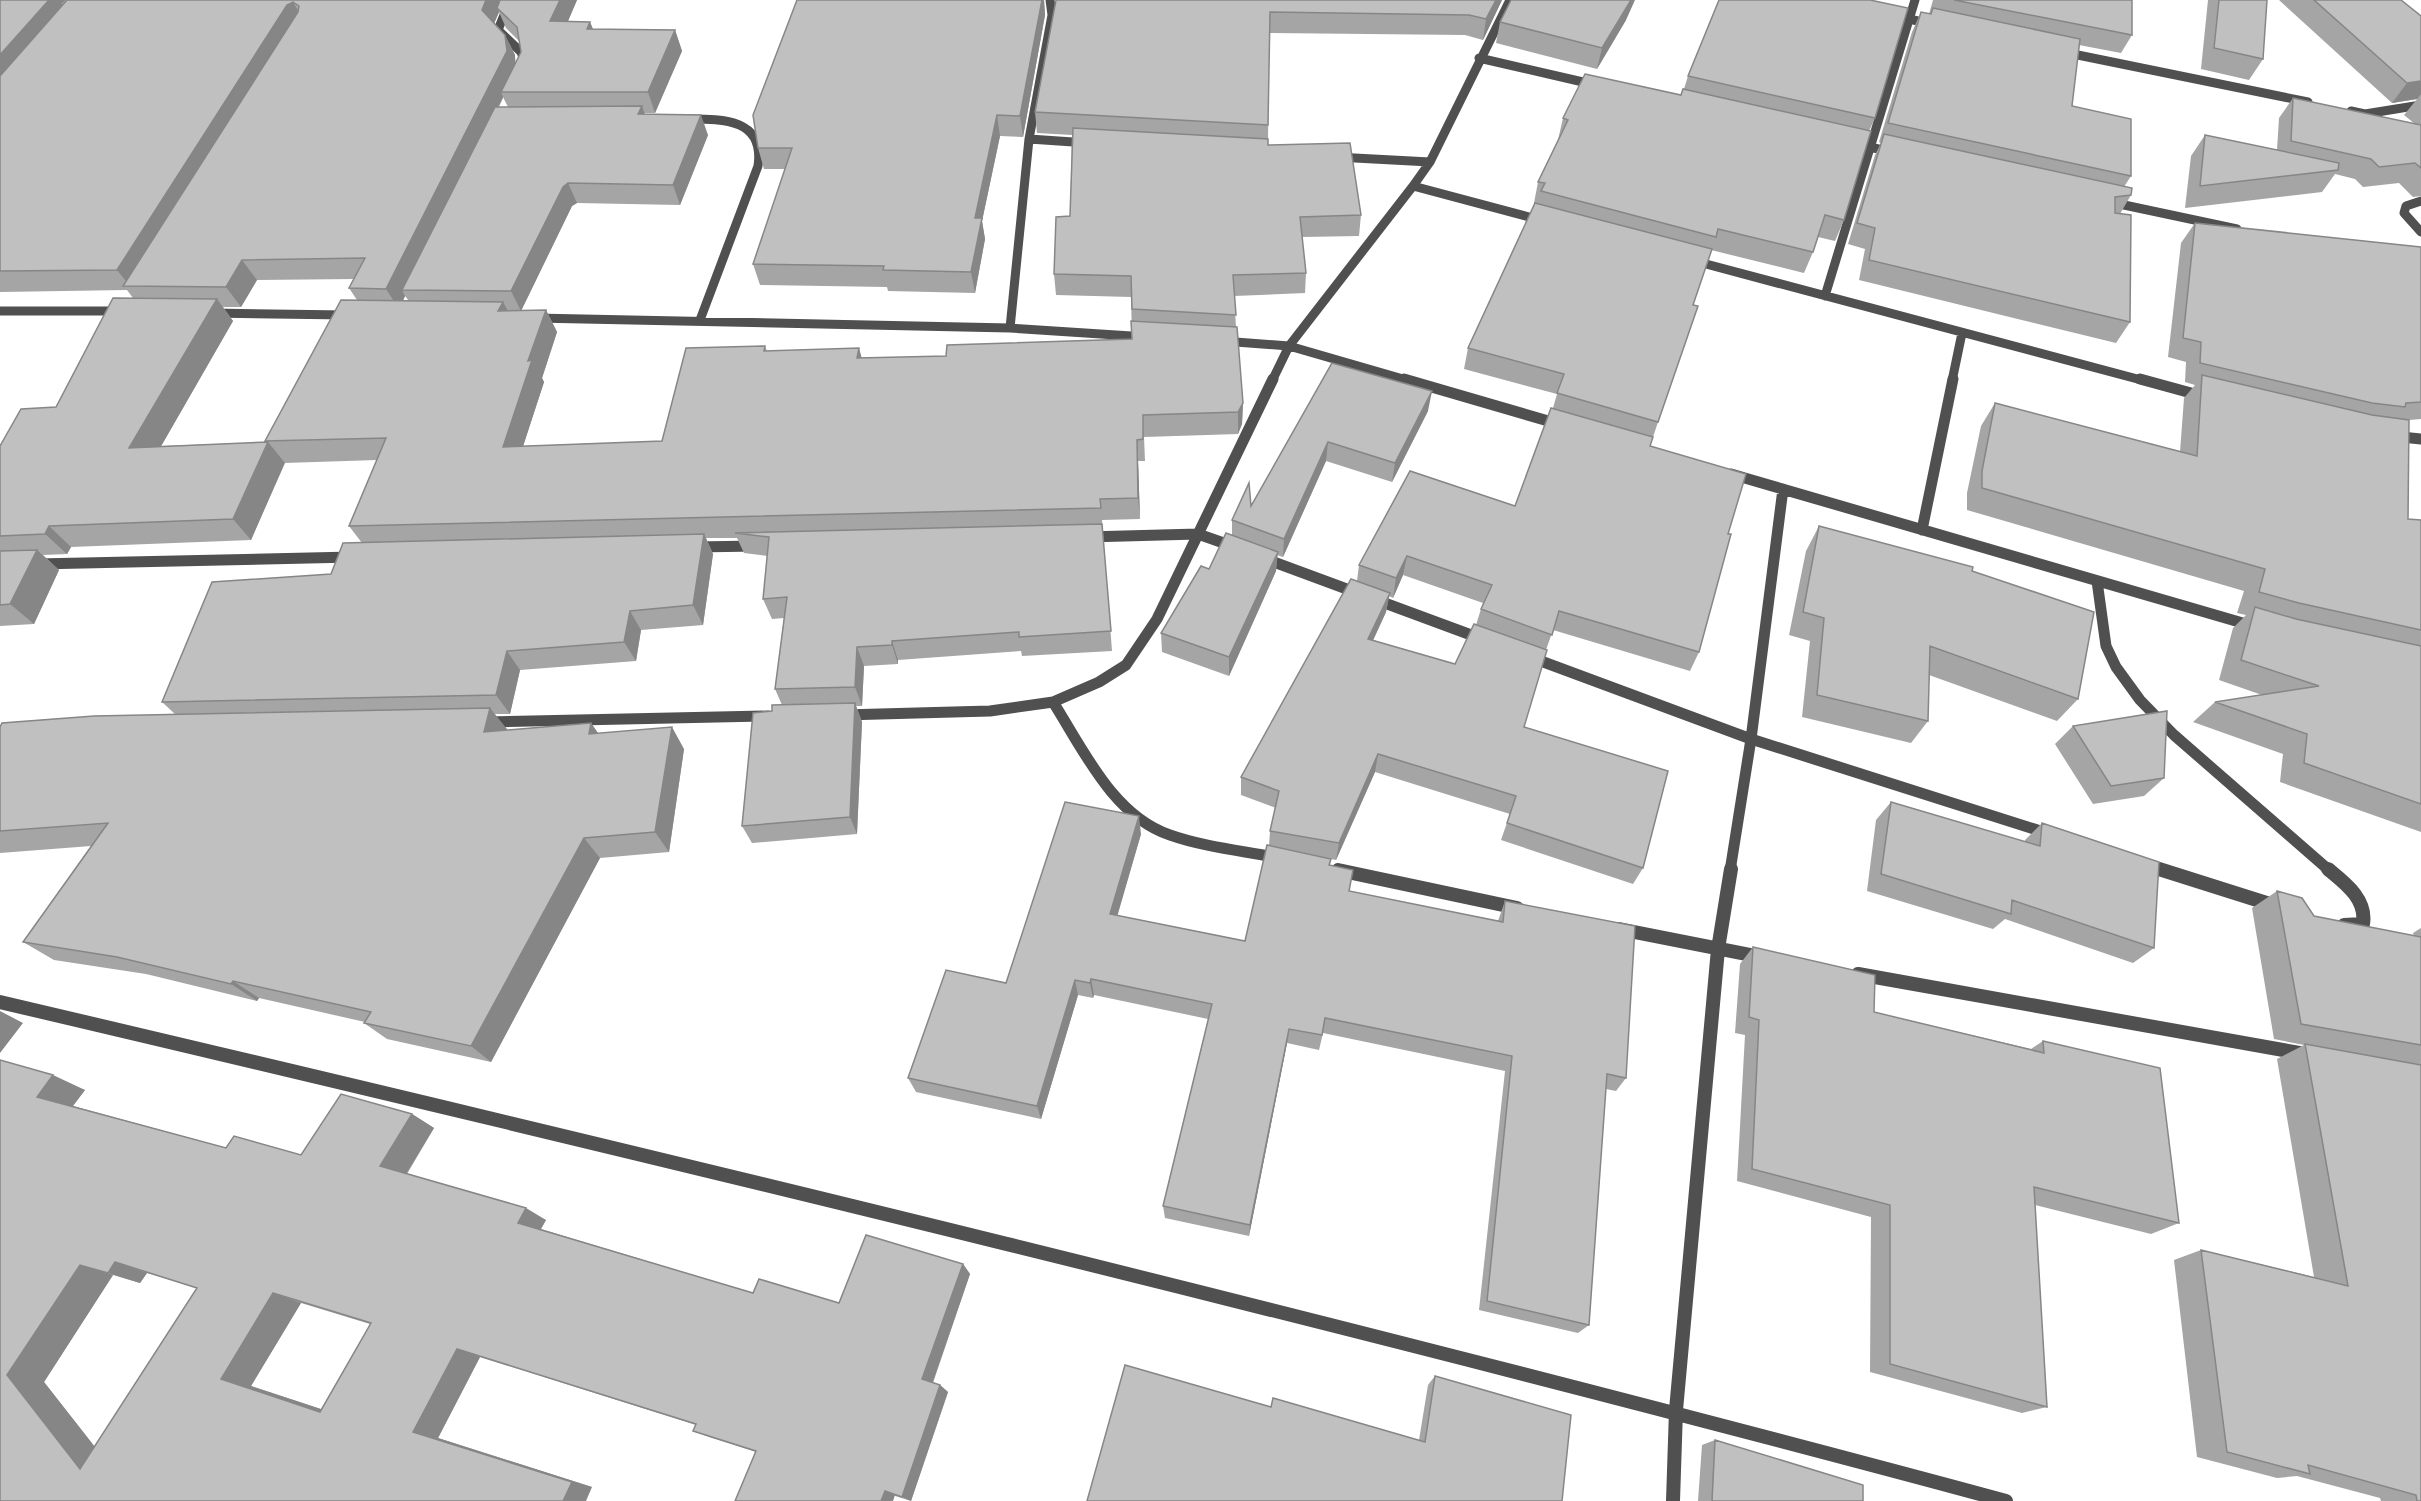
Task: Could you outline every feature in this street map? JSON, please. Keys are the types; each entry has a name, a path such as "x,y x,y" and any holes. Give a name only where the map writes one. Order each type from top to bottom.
{"street":[{"path":"510,0 498,30 503,37 522,51 525,60 523,73"},
{"path":"1010,328 1029,140 1052,15 1050,0"},
{"path":"835,715 990,711 1053,702 1099,682 1125,665 1157,619 1289,346 1430,162 1479,58 1510,0"},
{"path":"1825,296 1915,0"},
{"path":"1878,12 1942,27"},
{"path":"2048,49 2318,105"},
{"path":"1479,58 1606,87"},
{"path":"2341,109 2365,114 2421,105"},
{"path":"671,119 717,118 740,124 751,132 759,145 758,166 700,320"},
{"path":"1029,140 1100,143"},
{"path":"1847,142 1904,154"},
{"path":"1324,156 1430,162"},
{"path":"1413,186 1550,223"},
{"path":"2096,198 2245,231"},
{"path":"2421,201 2406,206 2404,213 2421,232"},
{"path":"1676,256 2210,398"},
{"path":"0,311 129,311"},
{"path":"201,313 356,315"},
{"path":"522,318 1010,328 1161,338"},
{"path":"1922,530 1962,333"},
{"path":"1208,340 1289,346 1576,429"},
{"path":"2386,435 2421,439"},
{"path":"1714,469 2263,629"},
{"path":"1673,1501 1676,1410 1718,949 1751,739 1783,489"},
{"path":"1079,537 1198,534 1497,645"},
{"path":"684,548 768,546"},
{"path":"21,564 361,556"},
{"path":"2097,581 2106,646 2116,667 2140,700 2174,735 2349,887 2360,901 2365,915 2362,924 2334,924"},
{"path":"1519,653 1751,739 2059,837"},
{"path":"1053,702 1109,789 1136,815 1169,835 1298,862"},
{"path":"477,722 776,716"},
{"path":"2128,859 2288,910"},
{"path":"1321,867 1531,910"},
{"path":"1601,925 1776,960"},
{"path":"1847,972 2316,1056"},
{"path":"0,1002 694,1165 1676,1410 2006,1501"}],"building":[{"path":"0,0 49,0 0,55"},
{"path":"67,0 486,0 482,10 505,35 507,51 386,289 349,288 365,258 242,260 226,287 123,286 298,12 299,6 293,2 287,5 117,270 0,271 0,76"},
{"path":"500,0 560,0 550,21 590,22 587,29 675,30 648,92 501,92 521,52 517,27 497,8"},
{"path":"797,0 1042,0 1020,116 997,115 975,218 982,218 971,272 883,270 884,266 753,264 792,148 758,148 753,115"},
{"path":"1056,0 1496,0 1486,19 1469,15 1270,12 1268,125 1035,112"},
{"path":"1511,0 1631,0 1602,48 1500,22"},
{"path":"1719,0 1870,0 1908,8 1875,118 1688,76"},
{"path":"1954,0 2132,0 2132,35"},
{"path":"2219,0 2267,0 2263,59 2214,48"},
{"path":"2314,0 2401,0 2421,16 2421,81 2407,83"},
{"path":"1933,8 2080,39 2072,106 2131,119 2131,176 1888,123 1921,12 1931,14"},
{"path":"1585,74 1681,95 1683,89 1871,131 1844,220 1825,215 1813,252 1718,229 1716,237 1541,191 1545,183 1538,182 1568,120 1563,118"},
{"path":"2293,98 2421,125 2421,168 2415,163 2379,167 2371,159 2291,141"},
{"path":"642,106 638,114 701,115 673,185 568,183 563,187 511,291 402,290 495,107"},
{"path":"1073,128 1268,139 1268,145 1350,143 1361,215 1300,217 1306,273 1233,275 1236,315 1132,309 1131,276 1054,274 1056,217 1070,216"},
{"path":"1884,134 2132,188 2131,195 2115,197 2115,213 2131,215 2130,322 1869,260 1875,228 1857,223"},
{"path":"2205,135 2339,163 2338,170 2200,186"},
{"path":"1535,203 1712,249 1693,305 1698,306 1658,422 1557,393 1564,374 1468,348"},
{"path":"2195,223 2421,247 2421,402 2406,403 2405,407 2372,403 2200,363 2201,342 2183,338"},
{"path":"113,298 217,299 129,448 268,442 233,519 49,526 45,534 0,536 0,446 21,409 56,407"},
{"path":"341,300 503,302 498,311 546,310 528,361 532,360 503,447 662,441 686,348 765,346 764,351 859,348 857,358 946,356 947,345 1132,339 1131,321 1237,327 1243,403 1238,412 1143,415 1143,439 1137,440 1138,498 1100,499 1101,508 349,526 386,438 265,441"},
{"path":"1332,363 1432,391 1395,463 1328,442 1284,539 1232,520 1249,483 1251,506"},
{"path":"2202,375 2372,415 2409,420 2408,519 2421,520 2421,630 2259,592 2265,569 1982,488 1982,471 1995,403 2197,456"},
{"path":"1551,408 1653,437 1650,446 1746,474 1728,534 1731,534 1699,652 1559,611 1552,635 1481,609 1492,585 1407,556 1396,578 1359,565 1410,471 1515,506"},
{"path":"1102,524 1111,631 1019,637 1019,632 892,641 892,645 857,647 855,687 775,689 787,597 763,599 769,537 735,533"},
{"path":"1819,526 1973,567 1972,571 2094,612 2078,699 1930,646 1928,721 1817,695 1824,618 1803,612"},
{"path":"1226,533 1278,552 1229,657 1161,633 1201,566 1209,569"},
{"path":"704,534 693,605 630,611 624,642 507,651 496,695 162,702 212,582 331,574 343,543"},
{"path":"37,550 10,604 0,605 0,551"},
{"path":"1351,579 1390,593 1368,639 1455,664 1474,624 1547,650 1524,727 1668,771 1643,868 1507,823 1516,796 1378,754 1339,843 1270,831 1279,791 1241,777"},
{"path":"2255,607 2296,619 2421,646 2421,804 2304,763 2307,734 2215,702 2319,686 2241,660"},
{"path":"855,703 850,817 742,826 753,713 772,711 772,705"},
{"path":"490,708 484,732 591,723 589,734 672,727 655,832 584,838 471,1046 364,1023 371,1012 233,981 231,984 117,957 23,942 108,823 0,831 0,727 2,723 94,716"},
{"path":"2167,711 2164,778 2111,786 2073,726"},
{"path":"1065,802 1139,816 1110,914 1245,941 1267,845 1331,859 1329,865 1353,870 1349,891 1503,922 1505,901 1635,926 1626,1078 1607,1074 1589,1325 1487,1301 1512,1056 1325,1018 1322,1035 1289,1029 1250,1225 1163,1206 1212,1004 1091,979 1090,983 1075,980 1037,1106 908,1078 946,970 1006,983"},
{"path":"1891,802 2040,846 2042,823 2159,862 2154,948 2012,900 2011,914 1881,874"},
{"path":"2277,891 2302,898 2314,916 2421,937 2421,1045 2301,1024"},
{"path":"1753,947 1875,975 1874,1012 2044,1053 2043,1041 2160,1068 2179,1223 2034,1187 2047,1407 1890,1364 1890,1205 1752,1169 1759,1020 1749,1017"},
{"path":"2305,1044 2421,1065 2421,1501 2417,1501 2416,1495 2308,1465 2310,1474 2227,1452 2201,1250 2348,1286"},
{"path":"0,1060 53,1075 37,1097 226,1148 234,1136 301,1155 341,1094 412,1114 380,1166 526,1208 518,1223 753,1293 759,1279 839,1303 866,1235 963,1264 922,1379 940,1385 902,1497 885,1491 881,1501 735,1501 756,1451 693,1431 696,1424 457,1349 413,1432 572,1482 563,1501 0,1501","holes":["115,1262 197,1288 80,1469 7,1375 80,1265 108,1273","273,1293 371,1323 320,1412 221,1379"]},
{"path":"1125,1365 1271,1407 1273,1398 1425,1442 1435,1376 1571,1415 1562,1501 1087,1501"},
{"path":"1715,1440 1863,1485 1863,1501 1712,1501"}]}
